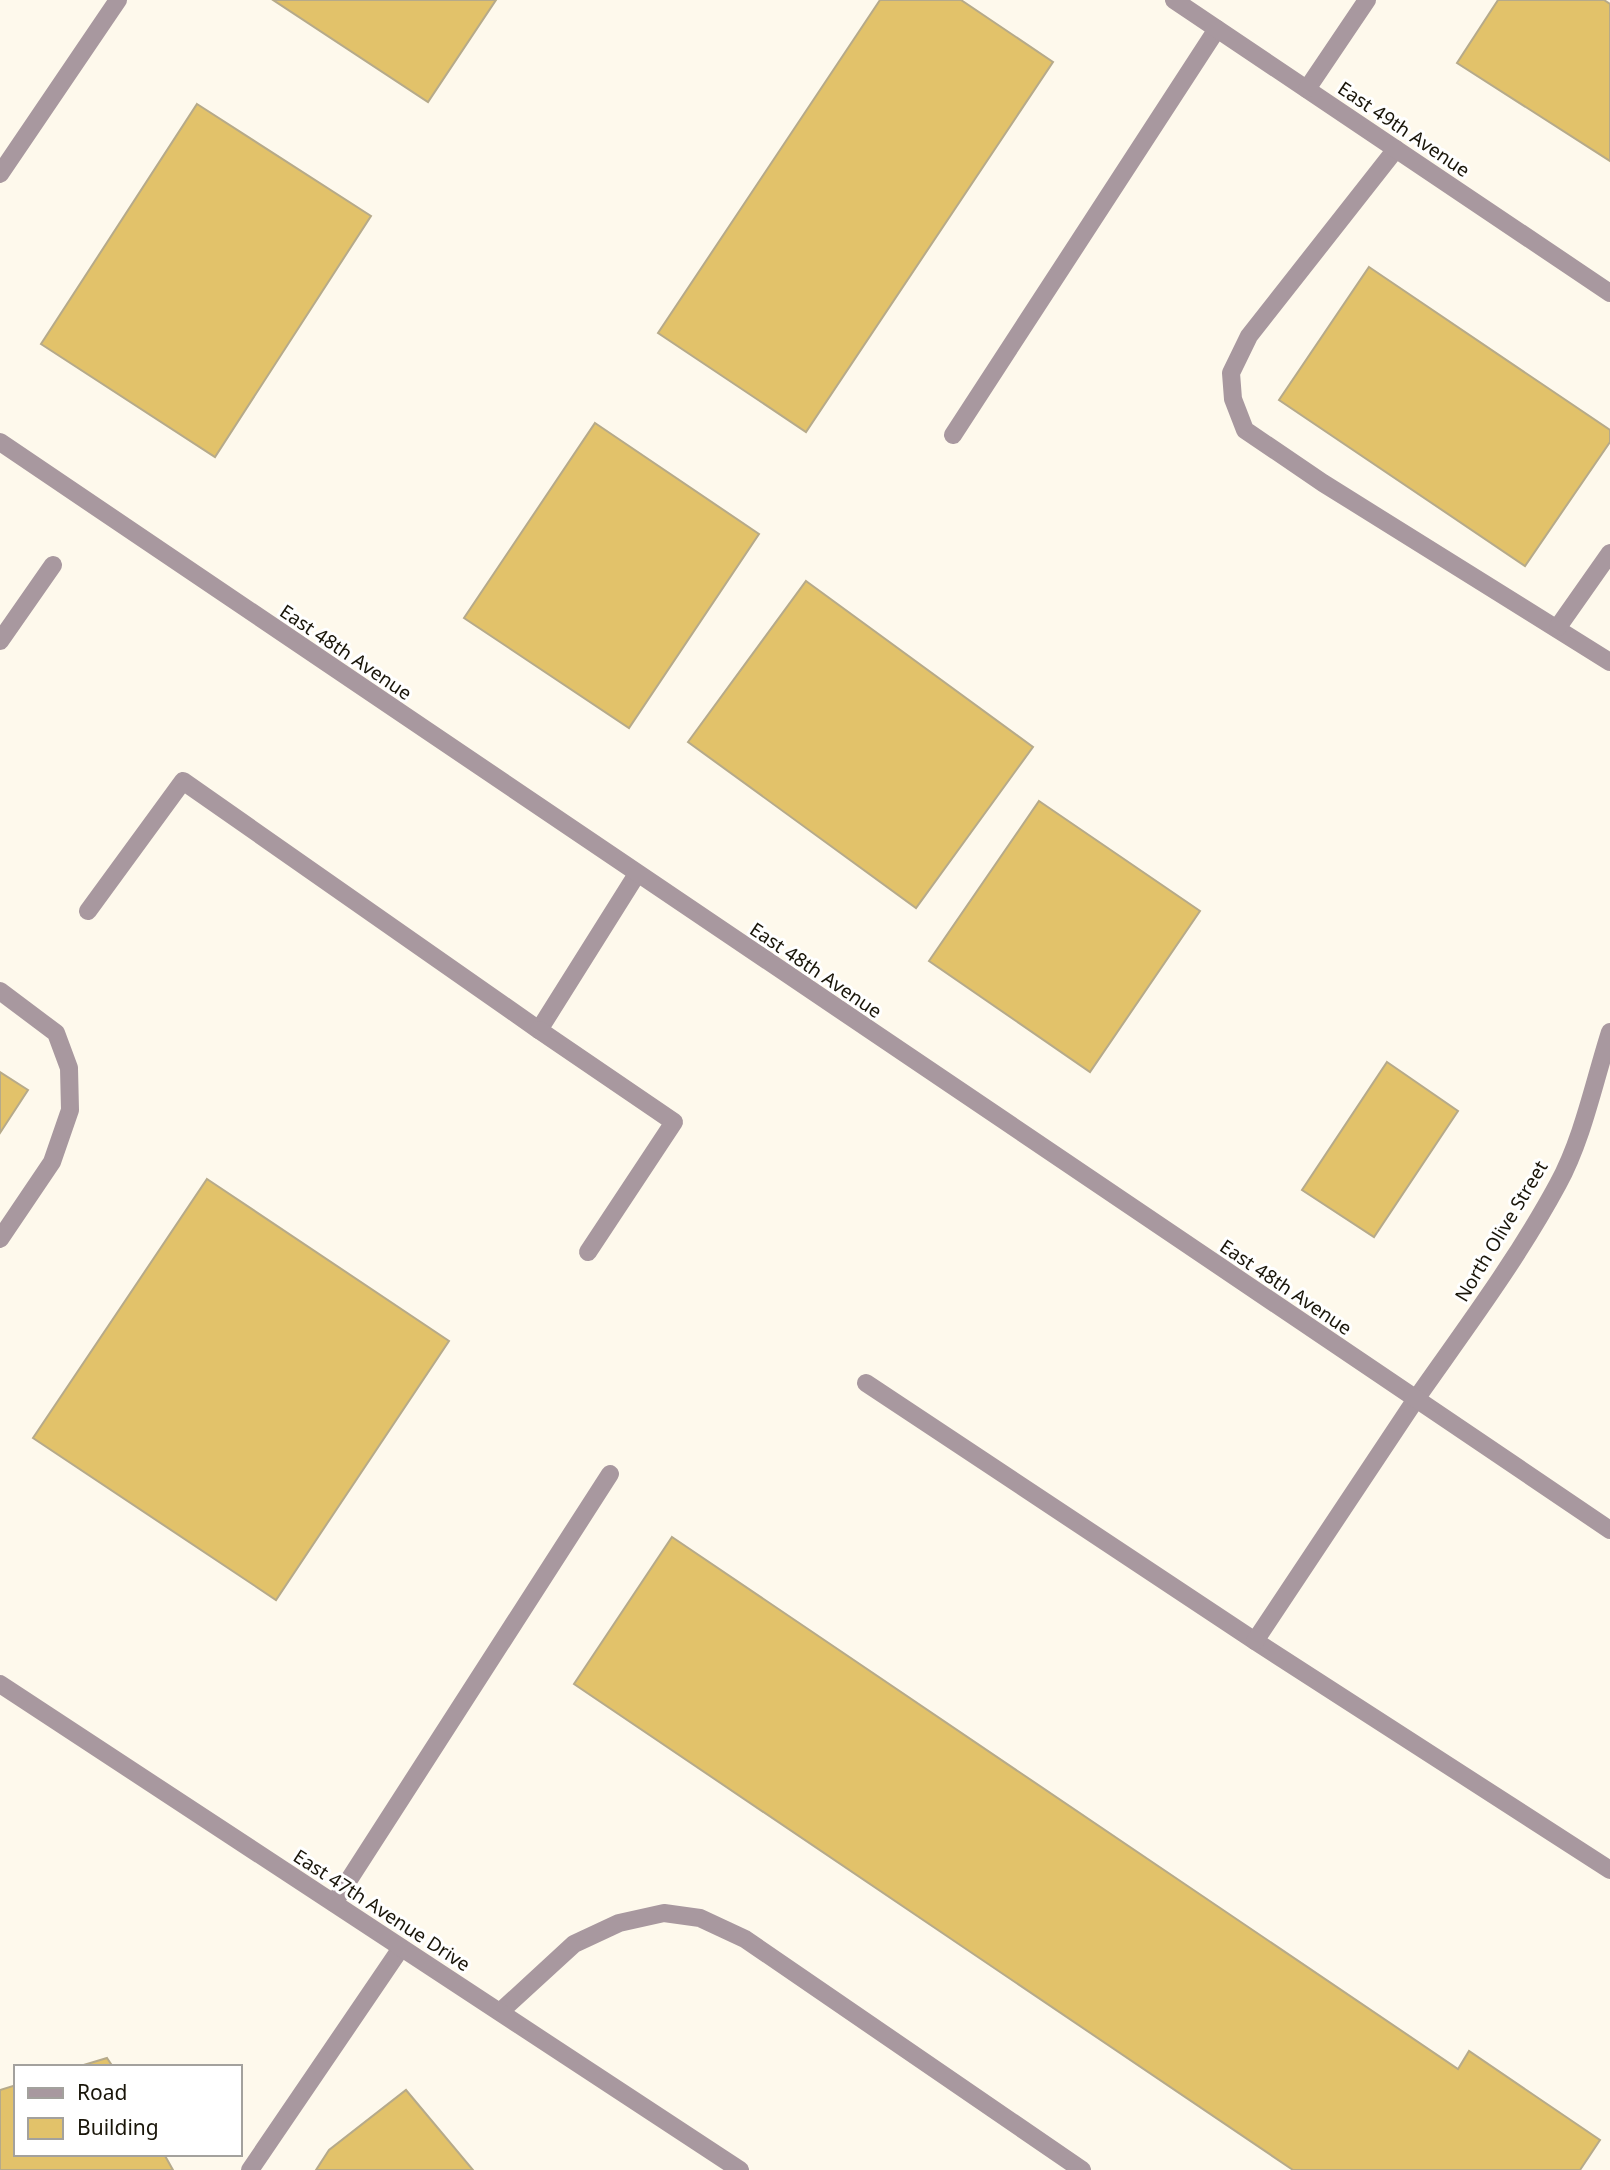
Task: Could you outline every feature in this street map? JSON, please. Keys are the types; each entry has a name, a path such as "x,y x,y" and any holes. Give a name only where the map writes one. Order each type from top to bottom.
{"street":[{"path":"0,174 118,0"},
{"name":"East 49th Avenue","path":"1174,0 1610,293"},
{"path":"1307,89 1367,0"},
{"path":"953,435 1217,29"},
{"path":"1396,149 1249,336 1231,373 1233,400 1245,430 1323,483 1558,627 1610,662"},
{"name":"East 48th Avenue","path":"0,442 1610,1530"},
{"path":"1558,627 1610,553"},
{"path":"0,641 53,565"},
{"path":"88,911 183,781 674,1122 587,1252"},
{"path":"539,1030 637,874"},
{"path":"0,991 57,1033 69,1068 70,1110 52,1162 0,1239"},
{"name":"North Olive Street","path":"1255,1641 1416,1399 1495,1287 1559,1183 1579,1133 1610,1033"},
{"path":"866,1383 1255,1641 1610,1870"},
{"path":"334,1903 610,1474"},
{"name":"East 47th Avenue Drive","path":"0,1684 740,2170"},
{"path":"500,2012 574,1944 619,1923 664,1913 700,1918 745,1940 1082,2170"},
{"path":"250,2170 401,1948"}],"building":[{"path":"273,0 496,0 428,102"},
{"path":"880,0 961,0 1053,62 806,432 658,333"},
{"path":"1498,0 1604,0 1610,4 1610,161 1457,63"},
{"path":"197,104 371,216 215,457 41,344"},
{"path":"1369,267 1610,430 1610,442 1525,566 1279,400"},
{"path":"595,423 759,534 629,728 464,618"},
{"path":"806,581 1033,747 916,908 688,742"},
{"path":"1039,801 1200,911 1090,1072 929,961"},
{"path":"1387,1062 1458,1111 1374,1237 1302,1190"},
{"path":"0,1072 28,1090 0,1133"},
{"path":"207,1179 449,1341 276,1600 33,1438"},
{"path":"672,1537 1458,2069 1469,2051 1600,2140 1580,2170 1293,2170 574,1684"},
{"path":"107,2058 112,2065 84,2065"},
{"path":"14,2086 14,2156 165,2156 173,2170 0,2170 0,2090"},
{"path":"406,2090 473,2170 316,2170 329,2150"}]}
